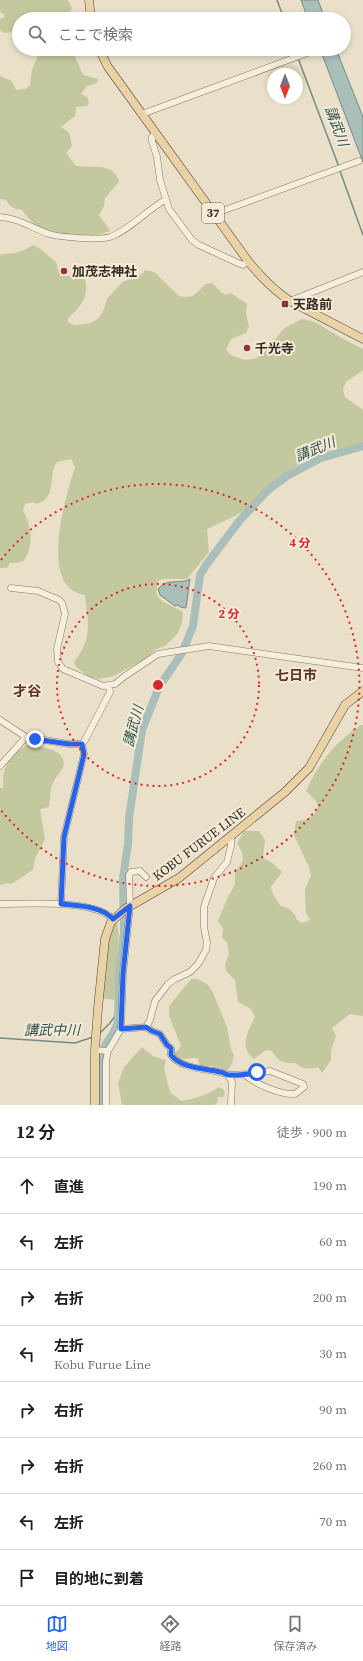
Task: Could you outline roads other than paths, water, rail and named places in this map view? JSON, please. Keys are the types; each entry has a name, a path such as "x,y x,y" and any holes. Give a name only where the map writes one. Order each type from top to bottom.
{"main road":[{"path":"89,0 90,12"},
{"name":"37","path":"102,56 108,67 155,133 248,261 263,279 280,295 363,339"},
{"name":"KOBU FURUE LINE","path":"115,917 129,907 179,878 298,780 308,768 345,705 363,691"},
{"path":"96,1105 103,1051 96,1036 106,939 115,917"}],"street":[{"path":"142,114 300,56"},
{"path":"155,133 152,137 152,141 157,156 158,172 169,209 192,240 199,245 238,264 243,265 248,261"},
{"path":"214,214 359,161"},
{"path":"0,217 21,222 62,237 109,238 166,200"},
{"path":"290,301 363,272"},
{"path":"11,588 38,591 59,600 65,614 57,649 58,662 63,669 96,683 109,686 115,684 124,676 158,654 179,650 215,647 363,668"},
{"path":"61,904 64,837 84,754 82,744 110,692 109,686"},
{"path":"0,720 26,737 69,744 82,744"},
{"path":"0,766 26,737"},
{"path":"146,1027 150,1020 155,1001 168,984 174,979 190,972 198,964 206,950 204,907 214,878 227,862 231,846 230,837"},
{"path":"106,1105 106,1061 103,1051 121,1029 123,974 129,907 129,873 140,872 146,877"},
{"path":"0,904 61,904 92,908 115,917"},
{"path":"121,1029 146,1027 162,1036 167,1045 171,1048 171,1055 178,1062 194,1067 219,1071 228,1075 245,1075 270,1071 303,1084 304,1087 295,1094 285,1094 258,1084 245,1075"},
{"path":"228,1075 232,1082 232,1105"}],"water":[{"path":"301,0 318,0 322,12 305,12"},
{"path":"323,56 339,56 363,117 363,162"},
{"path":"190,579 186,608 178,605 175,606 160,595 158,589 162,585 170,582 186,581"}],"waterway":[{"name":"講武川","path":"277,0 281,12"},
{"name":"講武川","path":"298,58 339,167"},
{"name":"講武川","path":"340,171 363,235"},
{"name":"講武川","path":"101,1105 100,1070 102,1052 118,1022 119,975 124,933 123,878 128,844 129,818 142,730 159,687 182,653 193,626 200,575 240,520 268,490 287,476 321,458 363,446"},
{"name":"講武中川","path":"100,1033 118,1012"},
{"name":"講武中川","path":"0,1038 75,1043 93,1037"}],"place":[{"name":"加茂志神社","path":"64,271"},
{"name":"天路前","path":"285,304"},
{"name":"千光寺","path":"247,348"}],"district":[{"name":"七日市","path":"296,675"},
{"name":"才谷","path":"27,691"}]}
